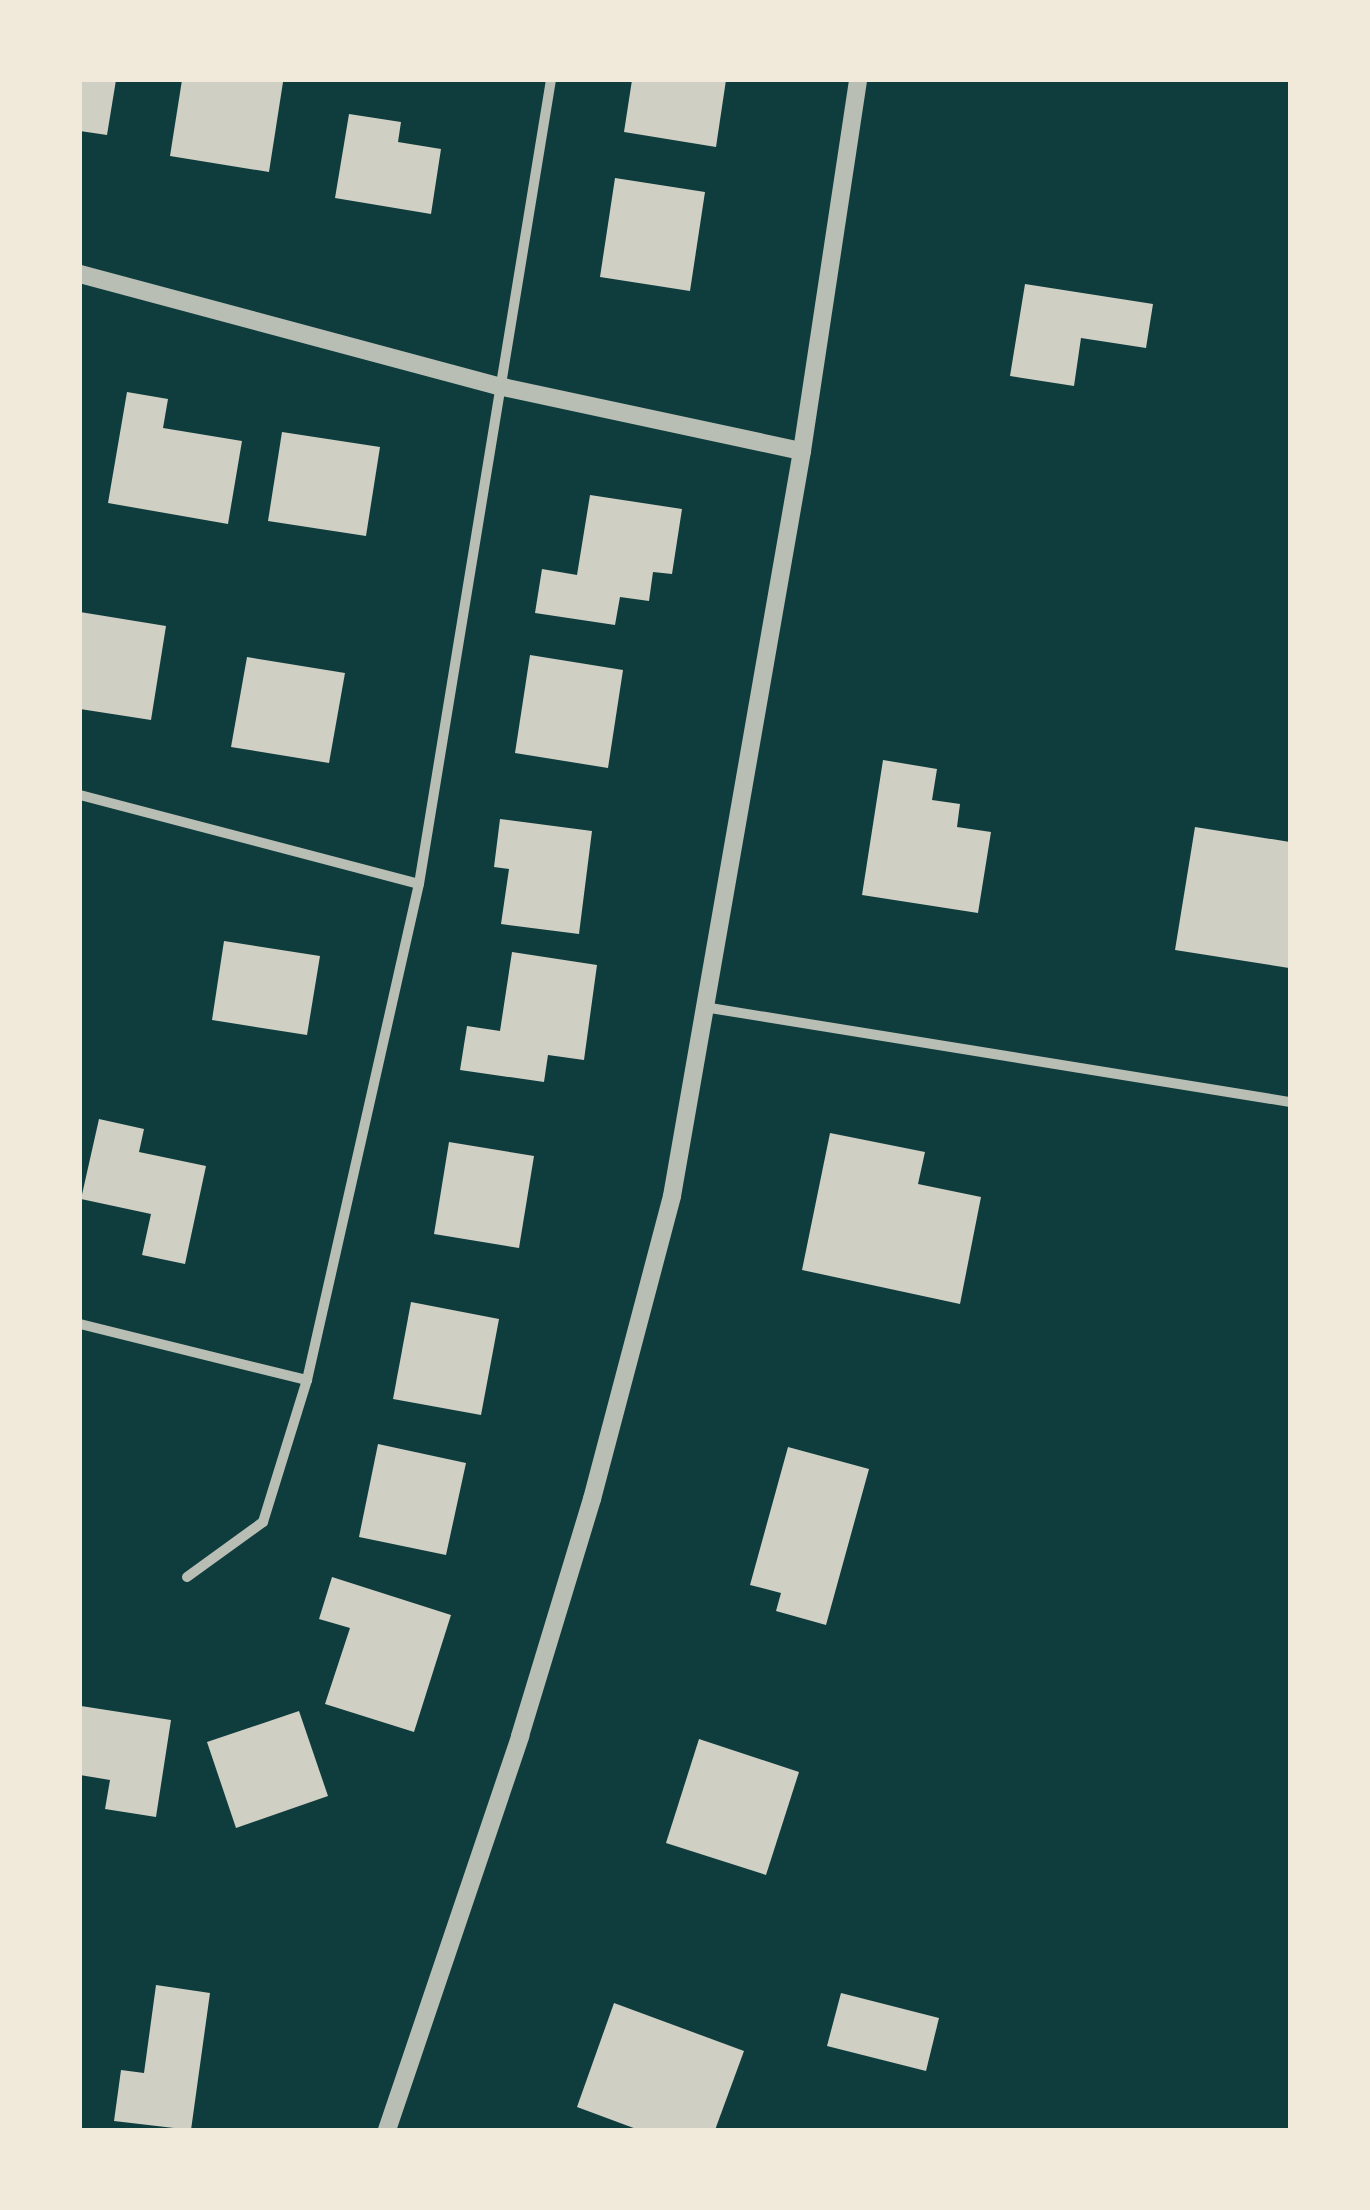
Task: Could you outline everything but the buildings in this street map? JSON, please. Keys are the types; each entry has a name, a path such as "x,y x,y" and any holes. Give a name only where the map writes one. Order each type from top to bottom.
{"street":[{"path":"187,1578 263,1522 307,1380 419,884 551,80"},
{"path":"386,2130 520,1736 592,1499 672,1196 802,451 858,80"},
{"path":"80,274 498,386 802,451"},
{"path":"80,795 419,884"},
{"path":"704,1007 1290,1102"},
{"path":"80,1324 307,1380"}]}
